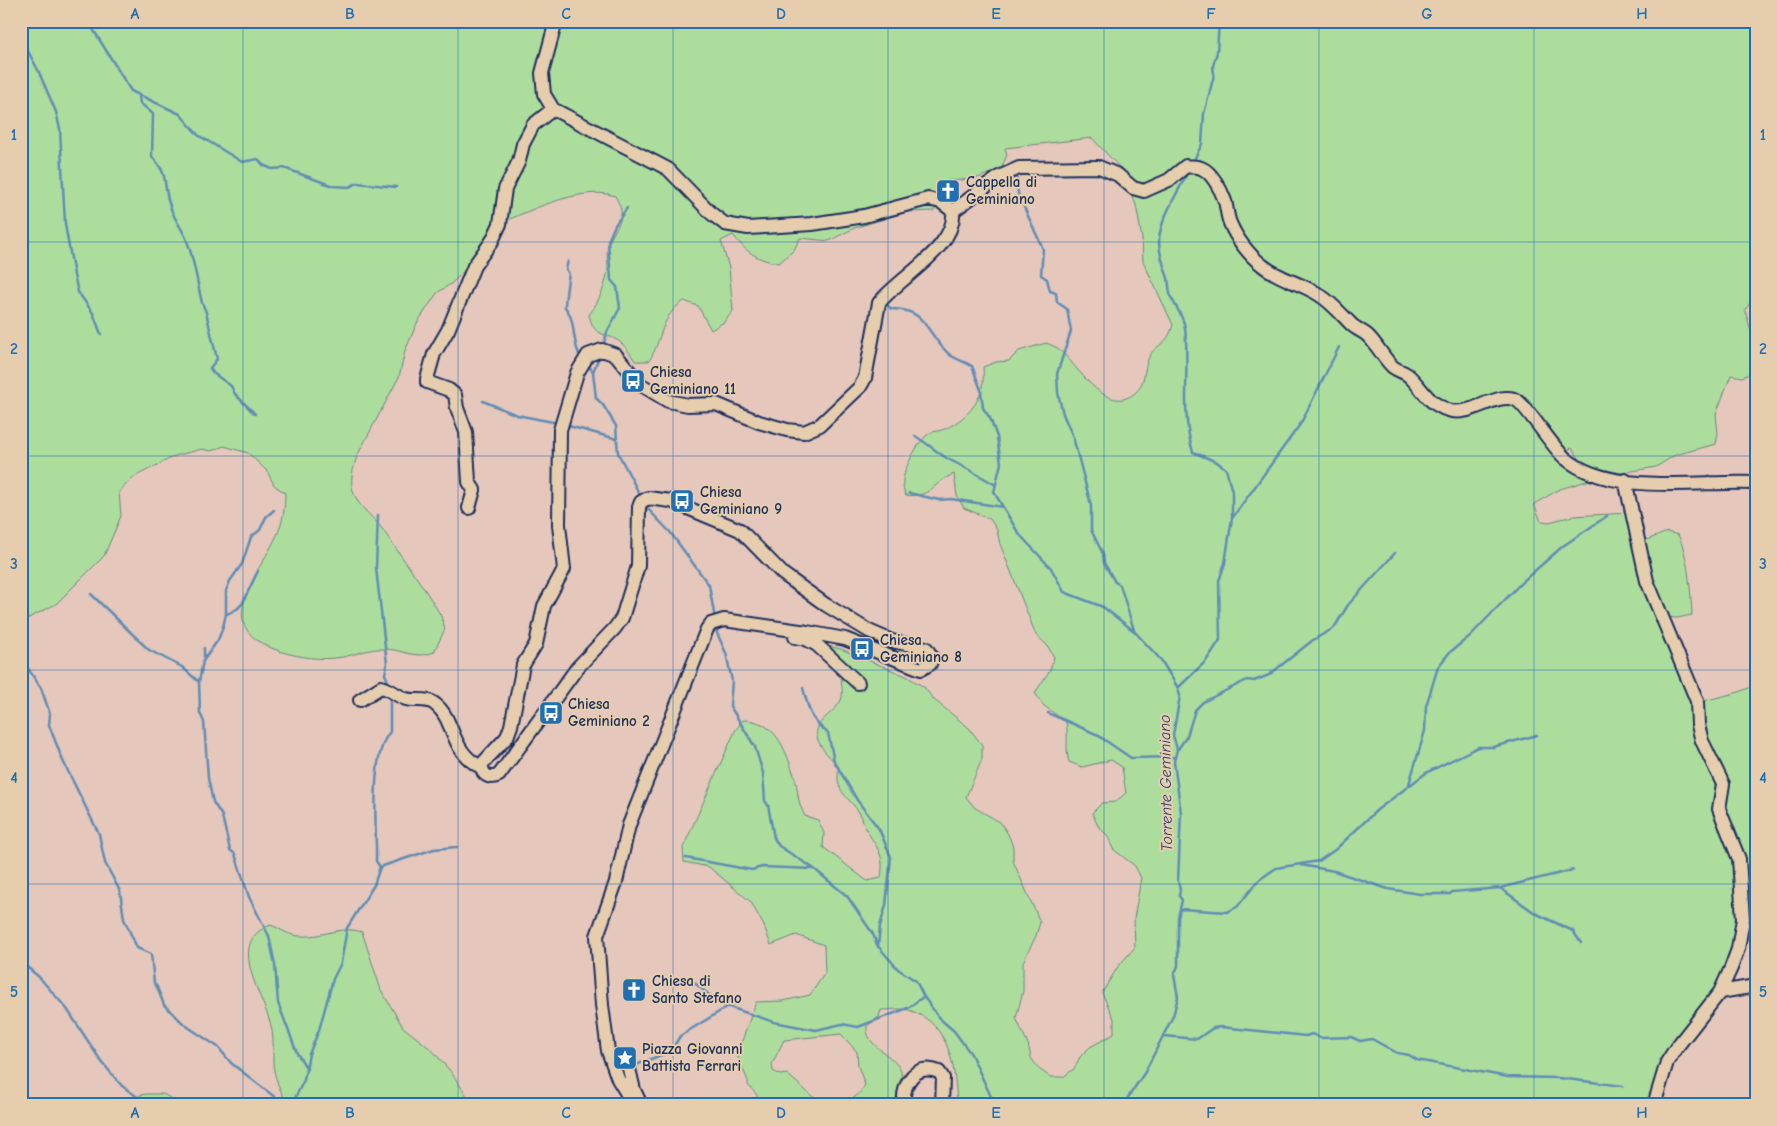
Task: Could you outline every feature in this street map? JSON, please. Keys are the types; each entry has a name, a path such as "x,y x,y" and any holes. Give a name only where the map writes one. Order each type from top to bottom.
{"street":[{"path":"482,767 483,761 507,736 523,665 536,644 544,606 564,569 559,525 560,430 563,416 583,360 595,352 610,351 622,360 640,384 658,397 678,404 716,404 787,430 804,432 820,425 860,387 868,368 879,303 886,294 934,252 949,233 954,219 953,211 941,202 928,200 864,216 812,224 748,228 725,224 712,214 668,169 553,109 544,94 542,74 556,21"},
{"path":"469,508 474,490 470,482 468,447 455,395 449,390 427,382 426,379 434,354 448,330 474,266 492,241 500,224 505,189 519,161 523,144 534,125 553,109"},
{"path":"953,211 999,177 1019,168 1099,167 1118,175 1133,188 1144,191 1169,180 1186,166 1202,168 1214,179 1225,200 1230,223 1244,246 1260,264 1279,277 1320,295 1338,309 1353,326 1366,335 1394,368 1409,376 1422,394 1437,406 1451,412 1514,398 1522,403 1540,430 1565,459 1581,469 1605,478 1660,485 1756,482"},
{"path":"1630,481 1647,581 1697,701 1698,725 1702,742 1723,784 1720,809 1739,859 1743,919 1735,959 1720,992 1667,1062 1654,1105"},
{"path":"360,700 381,687 406,698 420,698 436,705 445,717 454,739 471,762 482,767 487,776 500,775 577,668 622,618 638,566 639,507 648,498 671,502 740,530 783,574 826,606 869,631 892,641 926,648 931,654 932,661 928,667 920,669 845,639 724,620 711,624 702,637 629,825 616,882 601,923 597,945 608,1051 618,1080 634,1105"},
{"path":"763,625 763,632 806,639 817,645 858,683 845,679"},
{"path":"1720,992 1756,986"},
{"path":"626,1056 634,1090 641,1105"},
{"path":"904,1105 904,1091 909,1079 918,1071 928,1069 939,1072 942,1076 942,1105"}],"green space":[{"path":"21,21 1756,21 1756,295 1745,310 1756,349 1752,373 1742,377 1731,375 1716,414 1718,434 1716,444 1675,455 1656,467 1621,473 1590,466 1581,461 1572,448 1554,456 1573,470 1589,475 1590,480 1560,489 1534,504 1541,521 1549,522 1573,516 1629,513 1633,536 1647,540 1667,532 1678,535 1687,563 1692,615 1677,618 1666,617 1692,704 1739,692 1756,685 1756,905 1747,907 1733,955 1650,1105 957,1105 952,1062 942,1036 934,1025 923,1017 909,1010 899,1009 881,1010 879,1017 867,1026 867,1033 874,1044 896,1063 900,1069 902,1077 899,1105 758,1105 757,1095 748,1085 737,1055 756,1002 783,1001 810,995 825,973 824,945 796,935 771,945 764,926 751,902 709,867 684,862 683,848 735,731 743,720 754,721 771,730 787,755 797,785 802,810 805,816 818,820 824,833 823,847 867,881 881,878 882,863 879,852 861,816 840,788 838,783 839,767 823,749 817,738 819,725 838,706 842,695 841,676 828,664 827,646 841,649 906,676 924,687 933,699 969,728 982,745 982,759 966,797 975,808 1000,822 1008,834 1013,847 1013,861 1040,922 1036,936 1023,962 1023,991 1016,1018 1028,1044 1031,1058 1039,1069 1050,1077 1063,1077 1074,1069 1080,1057 1090,1047 1114,1034 1114,1019 1102,993 1117,968 1135,947 1134,919 1141,878 1135,866 1113,849 1108,836 1098,826 1092,813 1102,803 1115,802 1126,793 1122,767 1111,760 1082,767 1069,762 1066,722 1043,705 1035,693 1050,670 1054,657 1047,645 1036,635 1000,544 997,530 990,519 964,508 957,496 954,474 921,495 905,495 903,483 904,474 921,441 930,433 945,429 954,424 969,412 975,404 982,388 983,367 996,362 1009,361 1019,351 1046,343 1060,350 1084,377 1103,394 1113,399 1124,399 1139,389 1149,357 1171,332 1173,325 1143,261 1142,238 1136,205 1122,170 1092,138 1005,148 1007,155 1001,169 975,179 947,181 937,190 937,207 934,211 907,212 854,228 829,241 800,238 794,250 779,263 765,260 753,254 742,246 733,235 721,241 729,268 733,311 724,322 711,330 698,306 684,301 670,314 649,361 635,361 620,342 596,330 589,315 604,287 608,268 608,245 620,221 621,210 615,196 601,193 569,197 552,202 490,228 484,241 463,272 452,283 437,293 417,323 405,351 399,377 357,456 352,475 354,494 363,509 383,530 441,616 445,629 434,652 415,655 390,649 377,649 324,659 296,656 268,647 257,640 248,631 243,621 245,600 254,577 278,532 285,504 285,493 274,485 267,471 248,453 224,446 211,451 202,449 175,456 132,478 119,492 121,516 104,556 56,604 21,622","holes":["841,1034 857,1052 858,1066 865,1085 859,1094 848,1102 826,1101 813,1097 787,1074 780,1075 773,1071 772,1064 784,1040"]},
{"path":"271,925 296,936 346,930 362,932 381,990 403,1027 432,1050 451,1072 473,1105 288,1105 276,1078 273,1066 271,1026 251,970 248,956 250,943 257,933"},
{"path":"163,1094 183,1105 139,1105 140,1095"}],"waterway":[{"path":"88,21 131,91 180,114 198,135 242,162 258,159 263,165 272,169 284,168 333,186 349,187 358,183 396,187"},
{"name":"Torrente Geminiano","path":"1193,162 1202,144 1204,114 1214,75 1213,66 1217,52 1219,21"},
{"path":"21,38 38,70 56,112 60,129 65,224 74,275 78,292 93,313 101,334"},
{"path":"139,95 140,103 153,114 152,157 161,169 171,210 186,238 191,254 217,359 210,368 213,373 231,386 235,394 255,414"},
{"name":"Torrente Geminiano","path":"1123,1105 1145,1072 1173,1016 1178,997 1174,975 1178,966 1178,918 1182,900 1179,896 1178,881 1181,813 1174,762 1177,749 1173,735 1180,696 1178,688 1206,661 1220,640 1219,581 1225,563 1232,518 1232,492 1226,469 1217,462 1193,452 1187,421 1185,328 1181,315 1171,297 1159,246 1162,224 1188,172"},
{"path":"1017,179 1018,194 1043,249 1041,275 1047,279 1050,291 1056,293 1057,302 1067,309 1071,331 1057,374 1058,393 1063,414 1073,437 1091,505 1091,530 1103,554 1104,563 1115,582 1120,585 1134,630"},
{"path":"603,347 607,332 620,308 617,287 611,280 608,241 615,225 627,208"},
{"path":"568,261 566,269 569,274 565,307 571,319 576,346 581,358"},
{"path":"885,302 891,309 913,313 920,318 950,355 972,366 981,390 983,408 990,418 997,437 1001,463 994,492 1019,534 1051,568 1064,592 1103,607 1134,631 1161,660 1178,688"},
{"path":"1233,517 1301,423 1339,347"},
{"path":"593,372 600,354"},
{"path":"587,363 593,372 596,398 603,405 616,426 618,453 641,497"},
{"path":"483,401 517,415 558,423"},
{"path":"565,425 617,439"},
{"path":"915,436 948,459 994,484"},
{"path":"909,493 939,500 951,499 1003,507"},
{"path":"645,506 670,532 709,585 715,619"},
{"path":"274,510 266,517 260,530 251,537 242,564 230,581 226,591 226,614 223,627 218,640 203,661 199,682 200,713 204,722 208,778 213,802 222,816 230,850 235,854 249,897 269,936 275,965 278,1003 297,1053 307,1069"},
{"path":"378,515 376,568 387,664 385,674 389,684"},
{"path":"1409,784 1425,731 1426,706 1438,667 1449,653 1470,636 1522,582 1563,546 1607,516"},
{"path":"1178,749 1187,736 1195,710 1203,702 1247,680 1254,681 1269,675 1313,640 1334,628 1348,605 1395,553"},
{"path":"227,614 242,604 258,571"},
{"path":"91,594 149,650 182,667 199,682"},
{"path":"717,626 717,633 726,653 732,681 730,706 755,747 763,773 765,801 768,805 774,838 779,846 813,868 847,896 873,934 877,945 898,969 916,981 924,997 939,1018 954,1031 971,1054 995,1105"},
{"path":"204,648 204,658"},
{"path":"21,658 41,688 50,714 49,725 63,761 99,834 105,863 120,891 124,919 137,948 151,954 154,983 164,1005 185,1025 218,1047 231,1063 285,1105"},
{"path":"803,688 813,718 828,733 834,761 857,800 879,829 891,857 886,905 880,926 878,947"},
{"path":"295,1105 296,1096 304,1080 309,1054 319,1030 333,979 341,963 347,928 374,885 380,867 376,861 377,775 383,743 390,732 390,695"},
{"path":"1048,713 1096,734 1131,758 1175,757"},
{"path":"1181,909 1227,912 1237,907 1259,880 1276,868 1319,861 1336,849 1377,810 1426,773 1478,747 1493,747 1537,735"},
{"path":"380,867 434,849 457,847"},
{"path":"686,858 752,870 762,867 813,869"},
{"path":"1301,865 1334,871 1388,889 1420,894 1450,894 1452,892 1500,888 1535,913 1573,931 1581,943"},
{"path":"1500,888 1573,870"},
{"path":"21,962 39,977 67,1009 101,1061 122,1086 149,1105"},
{"path":"690,979 720,1004 774,1022 816,1030 842,1024 858,1027 908,1008 923,997"},
{"path":"636,1065 671,1051 680,1036 727,1007"},
{"path":"1164,1036 1197,1039 1213,1028 1221,1027 1306,1036 1312,1034 1320,1038 1351,1037 1360,1041 1372,1039 1397,1053 1409,1055 1417,1060 1508,1077 1559,1078 1623,1086"}],"place":[{"name":"Cappella di Geminiano","path":"948,191"},
{"name":"Chiesa Geminiano 11","path":"633,381"},
{"name":"Chiesa Geminiano 9","path":"682,501"},
{"name":"Chiesa Geminiano 8","path":"862,649"},
{"name":"Chiesa Geminiano 2","path":"551,713"},
{"name":"Chiesa di Santo Stefano","path":"634,990"},
{"name":"Piazza Giovanni Battista Ferrari","path":"625,1058"}]}
